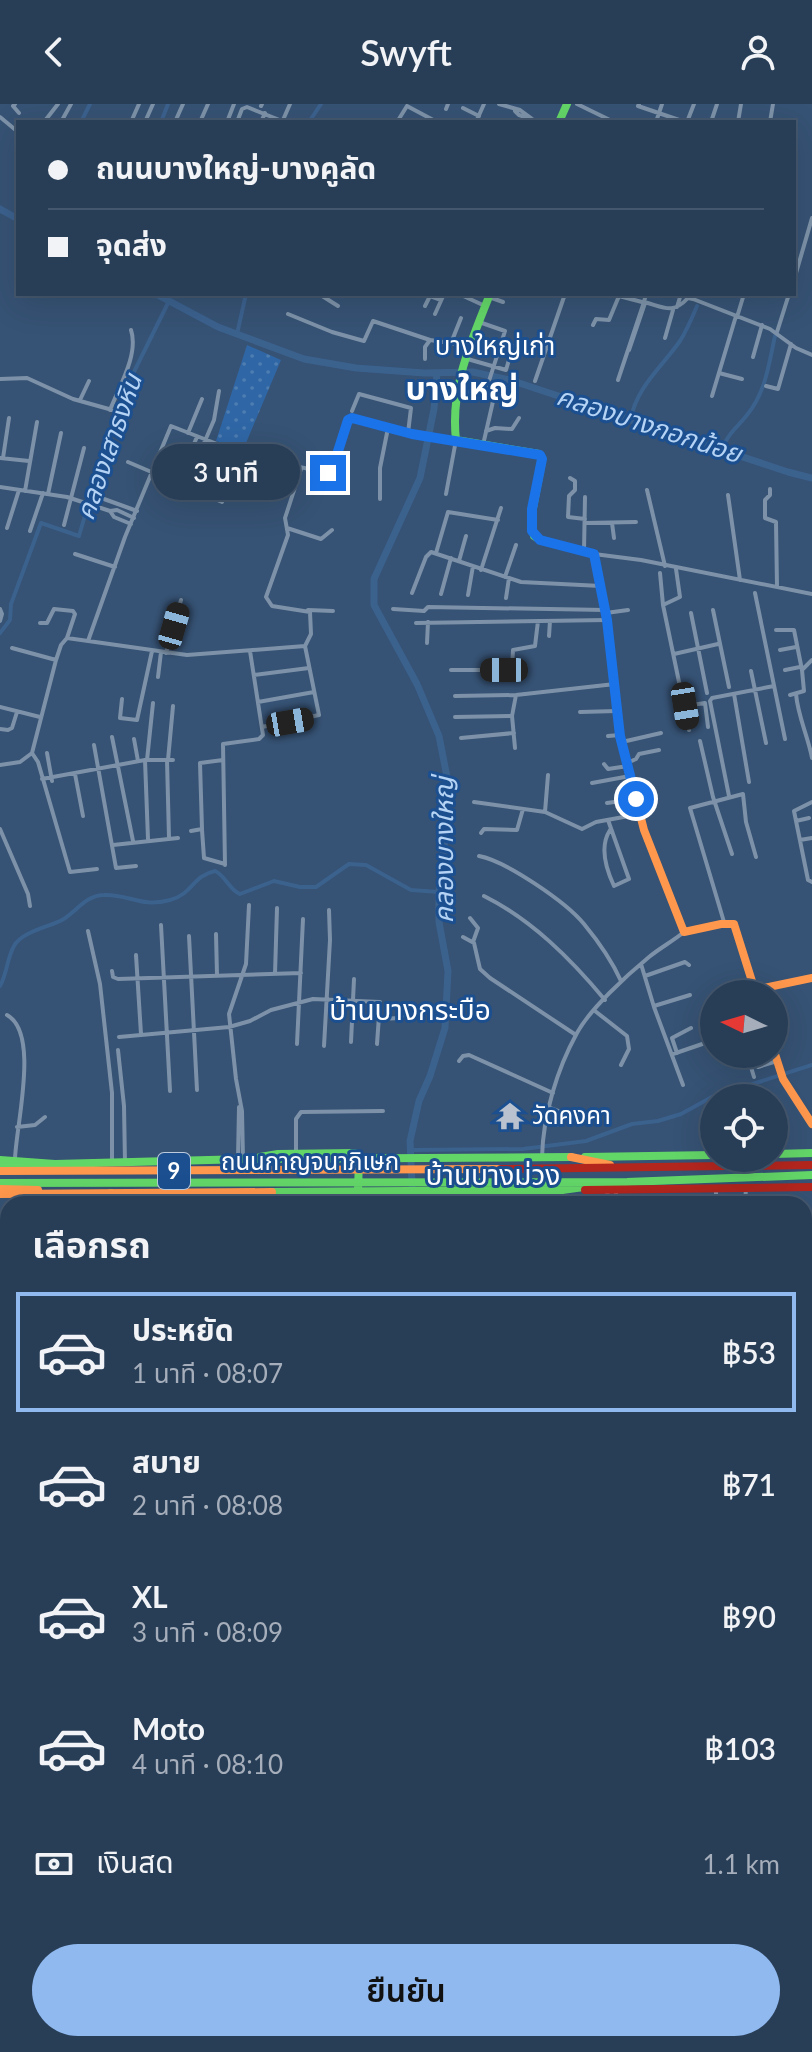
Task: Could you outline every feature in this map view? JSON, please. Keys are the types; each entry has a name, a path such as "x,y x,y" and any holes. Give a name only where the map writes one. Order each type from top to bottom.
{"main road":[{"path":"488,299 464,359 458,383 452,414 456,440 540,455 542,459 532,509 532,531 540,540 594,554 606,614 621,738 657,868 684,932 724,922 735,927 751,980"},
{"path":"788,984 812,978"},
{"path":"779,1068 812,1124"},
{"path":"788,1154 812,1153"},
{"path":"243,1159 273,1154 357,1154 358,1192 355,1196"},
{"path":"0,1162 125,1163 542,1154 628,1169"},
{"path":"571,1157 700,1155"},
{"path":"0,1162 15,1159 55,1164"},
{"name":"ถนนกาญจนาภิเษก","path":"0,1171 628,1169 812,1165"},
{"name":"ถนนกาญจนาภิเษก","path":"0,1189 349,1182 465,1186 812,1175"},
{"path":"557,1190 627,1182"},
{"path":"0,1189 237,1193 348,1192 465,1186 509,1190 812,1187"},
{"path":"237,1193 261,1196"}],"street":[{"path":"15,104 13,106 19,113"},
{"path":"46,120 58,104"},
{"path":"418,111 422,104"},
{"path":"477,120 484,104"},
{"path":"502,104 527,118"},
{"path":"577,104 610,120"},
{"path":"639,104 678,120"},
{"path":"656,120 662,104"},
{"path":"398,120 406,106 433,120"},
{"path":"238,120 244,107 280,120"},
{"path":"463,108 479,116"},
{"path":"262,120 265,113"},
{"path":"423,120 425,116"},
{"path":"0,117 16,130"},
{"path":"796,273 812,218"},
{"path":"322,296 338,306"},
{"path":"425,306 430,296 442,297 435,314"},
{"path":"535,381 564,296"},
{"path":"593,325 596,319 609,320 619,296 675,309"},
{"path":"618,380 646,296"},
{"path":"665,338 680,296"},
{"path":"712,396 743,296"},
{"path":"774,331 788,296"},
{"path":"488,299 503,302"},
{"path":"675,309 686,299 702,302 762,325 812,355"},
{"path":"288,314 364,341 373,321 430,340 469,346"},
{"path":"451,343 461,318"},
{"path":"479,322 505,331 488,384 494,397 483,445"},
{"path":"753,357 762,325"},
{"path":"0,379 27,378 80,401 113,410 130,357 131,330"},
{"path":"425,359 425,347 430,340"},
{"path":"766,386 778,389 791,344"},
{"path":"464,359 506,370 513,346"},
{"path":"719,373 742,379"},
{"path":"80,401 89,381"},
{"path":"458,383 471,394 494,397"},
{"path":"185,487 206,441 218,405 219,391"},
{"path":"352,411 359,394 411,408 408,433"},
{"path":"188,433 202,399"},
{"path":"9,418 2,458 29,461"},
{"path":"88,641 169,427 248,456 301,469 331,472 350,418 408,433 456,440 446,494"},
{"path":"486,431 512,429 519,418"},
{"path":"7,528 22,491 37,422"},
{"path":"380,499 380,468 388,428"},
{"path":"30,531 46,494 61,433"},
{"path":"189,455 197,437"},
{"path":"64,525 84,448"},
{"path":"128,462 222,502"},
{"path":"301,469 285,518 288,535 266,601 278,608 333,611"},
{"path":"570,478 575,480 575,490 569,496 568,517 612,523 636,522"},
{"path":"0,487 72,498 134,518"},
{"path":"770,489 770,495 765,500 765,518 776,522 777,587"},
{"path":"647,490 665,566"},
{"path":"728,495 740,580"},
{"path":"584,551 585,497"},
{"path":"104,499 137,511"},
{"path":"481,570 501,508"},
{"path":"110,511 114,517 131,524"},
{"path":"436,553 449,512 498,520"},
{"path":"612,523 614,538"},
{"path":"287,528 321,539 332,530"},
{"path":"459,561 466,536"},
{"path":"506,598 507,577 516,545"},
{"path":"623,549 624,557"},
{"path":"412,593 426,557 431,552 481,570 535,584 601,586"},
{"path":"75,554 115,567"},
{"path":"594,554 624,557 812,594"},
{"path":"441,594 451,558"},
{"path":"468,595 473,566"},
{"path":"663,605 680,597 676,569"},
{"path":"660,573 663,605 689,730"},
{"path":"755,593 785,739"},
{"path":"158,677 181,600"},
{"path":"393,609 424,611 428,607 473,606 606,614"},
{"path":"0,609 0,621"},
{"path":"0,765 20,762 32,753 56,660 75,614 73,611 54,609 47,623 40,623"},
{"path":"262,727 318,716 305,646 312,626 308,610"},
{"path":"416,623 550,621 628,610"},
{"path":"713,610 729,687"},
{"path":"691,613 707,693"},
{"path":"451,670 512,668 513,650 535,646 538,621"},
{"path":"549,636 550,621"},
{"path":"427,643 428,622"},
{"path":"776,630 793,629 804,691 793,695 812,757"},
{"path":"67,638 187,655 305,646"},
{"path":"674,654 719,644"},
{"path":"780,650 796,647"},
{"path":"12,648 56,660"},
{"path":"122,699 120,718 137,720 152,651"},
{"path":"223,760 200,763 204,858 225,865 223,744 259,739 263,735 250,651"},
{"path":"785,670 801,668 812,660"},
{"path":"254,675 309,668"},
{"path":"751,671 766,743"},
{"path":"455,696 516,695 615,684"},
{"path":"729,796 710,701 712,698 774,686"},
{"path":"258,702 314,692"},
{"path":"734,694 749,782"},
{"path":"515,748 512,716 516,695"},
{"path":"148,839 146,760 153,703"},
{"path":"685,706 705,703 708,727"},
{"path":"169,838 173,706"},
{"path":"0,707 40,717"},
{"path":"580,712 617,711"},
{"path":"0,729 10,730 17,712"},
{"path":"455,717 512,716"},
{"path":"461,738 514,733"},
{"path":"608,736 621,738 661,733"},
{"path":"112,737 133,841"},
{"path":"134,739 138,761"},
{"path":"700,741 732,854"},
{"path":"94,745 117,878"},
{"path":"604,764 608,769 627,764 639,754 659,750"},
{"path":"32,753 38,762 70,872 97,869"},
{"path":"47,753 53,779"},
{"path":"43,781 138,761 169,760"},
{"path":"75,774 83,816"},
{"path":"545,812 548,775"},
{"path":"592,783 630,776"},
{"path":"724,922 690,811 692,807 741,793 756,857"},
{"path":"607,803 636,799"},
{"path":"474,802 545,812 582,829 640,814"},
{"path":"812,802 794,810 808,880 812,882"},
{"path":"481,833 484,829 517,830 523,809"},
{"path":"796,821 809,818"},
{"path":"608,820 629,879 614,886 603,844 610,830"},
{"path":"0,829 28,894 30,906"},
{"path":"191,831 202,830"},
{"path":"113,845 178,838"},
{"path":"800,840 812,838"},
{"path":"479,856 502,863 582,922 609,958 621,981"},
{"path":"805,860 812,858"},
{"path":"116,868 136,866"},
{"path":"484,896 501,904 551,942 605,1000"},
{"path":"243,1159 240,1105 229,1027 232,1002 243,975 249,905"},
{"path":"275,974 277,908"},
{"path":"324,1046 329,910"},
{"path":"470,918 478,928 473,942 481,971 576,1035"},
{"path":"297,1044 303,919"},
{"path":"161,925 170,1091"},
{"path":"88,931 100,984 112,1093 112,1163"},
{"path":"542,1154 542,1139 553,1093 576,1035 621,981 684,932"},
{"path":"216,934 217,975"},
{"path":"189,936 197,1090"},
{"path":"463,937 473,942"},
{"path":"136,955 141,1034"},
{"path":"645,976 685,962 689,965"},
{"path":"641,964 654,1007 675,1053"},
{"path":"112,971 115,978 138,979 301,973"},
{"path":"351,1042 354,979"},
{"path":"654,1007 690,995"},
{"path":"119,1037 229,1027 271,1010 325,998 380,1002 377,1044"},
{"path":"595,1011 627,1036 629,1049 621,1065"},
{"path":"379,1019 400,1018 405,1013"},
{"path":"7,1015 19,1025 24,1046 25,1075 15,1159"},
{"path":"683,1085 672,1038 691,1028"},
{"path":"675,1053 700,1045"},
{"path":"118,1050 124,1099 125,1163"},
{"path":"459,1061 469,1055 553,1093"},
{"path":"752,1068 754,1077"},
{"path":"550,1108 569,1115 579,1125"},
{"path":"296,1154 296,1119 301,1112 383,1111"},
{"path":"557,1125 560,1112"},
{"path":"17,1127 35,1125 45,1117"},
{"path":"746,1188 746,1196"},
{"path":"716,1189 716,1196"},
{"path":"508,1196 509,1190"},
{"path":"555,1196 557,1190"},
{"path":"611,1190 611,1196"},
{"path":"611,1190 614,1196"}],"shaded area":[{"path":"247,345 281,360 243,450 216,441"}],"waterway":[{"path":"82,120 90,104"},
{"path":"162,120 168,104"},
{"path":"310,120 321,104"},
{"path":"0,209 16,218"},
{"name":"คลองบางกอกน้อย","path":"160,296 218,327 304,359 356,368 424,373 473,372 510,380 812,478"},
{"path":"237,334 246,296"},
{"name":"คลองเสาธงหิน","path":"0,633 10,620 11,604 41,523 79,536 128,384 169,301"},
{"path":"630,421 644,387 680,341 697,306"},
{"path":"721,450 759,397 775,336"},
{"name":"คลองบางใหญ่","path":"413,1196 410,1141 419,1101 445,1028 448,971 439,922 439,892 447,821 447,777 439,736 417,684 374,605 374,579 420,478 434,409 437,373"},
{"path":"0,986 18,941 29,933 62,920 86,901 98,896 113,895 143,902 170,900 184,894 207,873 215,871 240,894 274,881 316,887 349,864 366,865 411,890 439,892"},
{"path":"410,1150 523,1149 586,1141 632,1124 681,1114 712,1097 812,1065"}],"traffic: fast":[{"path":"560,120 567,104"},
{"path":"489,296 459,383 456,440 539,454 542,461 531,518 534,536 594,554 607,620 614,681"},
{"path":"260,1157 355,1153 359,1158 358,1192 355,1196"},
{"path":"788,1154 812,1153"},
{"path":"585,1157 700,1155"},
{"path":"0,1160 55,1164 571,1157"},
{"path":"0,1165 35,1164"},
{"path":"0,1183 627,1182 812,1175"},
{"path":"562,1190 591,1186"},
{"path":"272,1192 563,1190"},
{"path":"250,1195 260,1196"}],"traffic: slow":[{"path":"614,681 620,736 644,830 684,932 734,924 752,980"},
{"path":"788,983 812,978"},
{"path":"779,1068 783,1079 812,1124"},
{"path":"571,1157 610,1165"},
{"path":"0,1171 501,1169"},
{"path":"0,1189 38,1190"},
{"path":"0,1194 272,1192"}],"traffic: jam":[{"path":"501,1169 812,1165"},
{"path":"585,1190 812,1187"}],"place":[{"name":"วัดคงคา","path":"510,1116"}],"district":[{"name":"บางใหญ่เก่า","path":"495,346"},
{"name":"บางใหญ่","path":"462,389"},
{"name":"บ้านบางกระบือ","path":"410,1010"},
{"name":"บ้านบางม่วง","path":"493,1175"}],"route":[{"path":"328,473 332,470 350,418 412,434 540,455 542,459 532,509 532,531 540,540 591,552 596,559 607,620 620,736 636,799"}]}
